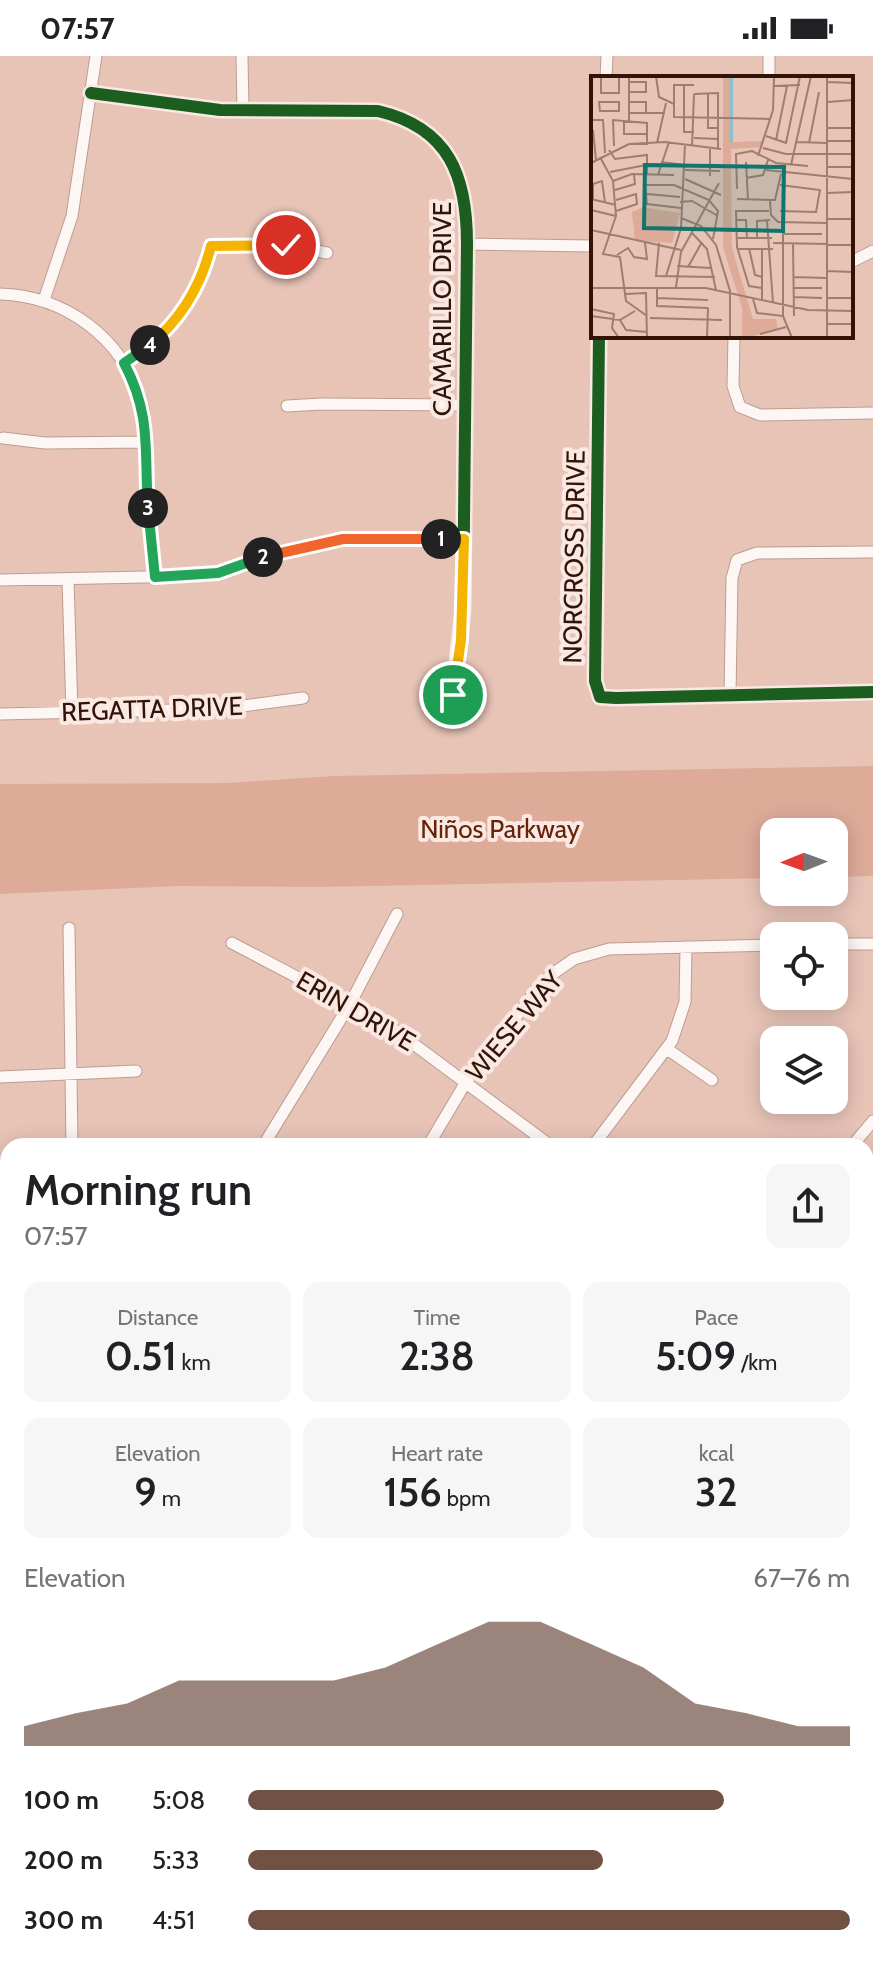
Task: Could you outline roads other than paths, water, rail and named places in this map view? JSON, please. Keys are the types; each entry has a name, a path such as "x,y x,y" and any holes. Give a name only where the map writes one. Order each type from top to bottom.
{"street":[{"path":"44,300 72,216 96,56"},
{"path":"242,56 243,111"},
{"path":"606,76 607,56"},
{"name":"CAMARILLO DRIVE","path":"91,93 203,109 359,109 388,113 414,124 443,149 458,173 467,210 467,244 461,640 453,695"},
{"path":"467,244 591,246"},
{"path":"124,363 152,344 182,311 196,289 211,246 286,245 327,253"},
{"path":"853,261 873,251"},
{"path":"0,294 44,300 83,320 113,347 124,363 141,402 147,442 147,493 155,577"},
{"name":"NORCROSS DRIVE","path":"599,338 595,681 600,697 873,692"},
{"path":"734,338 733,386 740,407 760,415 873,413"},
{"path":"287,406 465,405"},
{"path":"3,438 75,444 147,442"},
{"path":"0,580 218,573 261,558 343,539 464,539"},
{"path":"730,695 732,578 737,560 757,553 873,552"},
{"path":"68,579 72,713"},
{"name":"REGATTA DRIVE","path":"0,714 220,709 303,698"},
{"path":"268,1138 350,1004 397,914"},
{"path":"69,928 72,1138"},
{"name":"ERIN DRIVE","path":"232,943 388,1025 540,1138"},
{"path":"848,944 873,944"},
{"name":"WIESE WAY","path":"433,1138 466,1082 538,988 558,969 582,956 609,949 760,945"},
{"path":"599,1138 667,1049 680,1022 685,1002 686,947"},
{"path":"667,1049 712,1080"},
{"path":"0,1077 136,1071"},
{"path":"859,1138 873,1121"},
{"path":"0,1943 0,1953"}],"park label":[{"name":"Niños Parkway","path":"500,829"}]}
